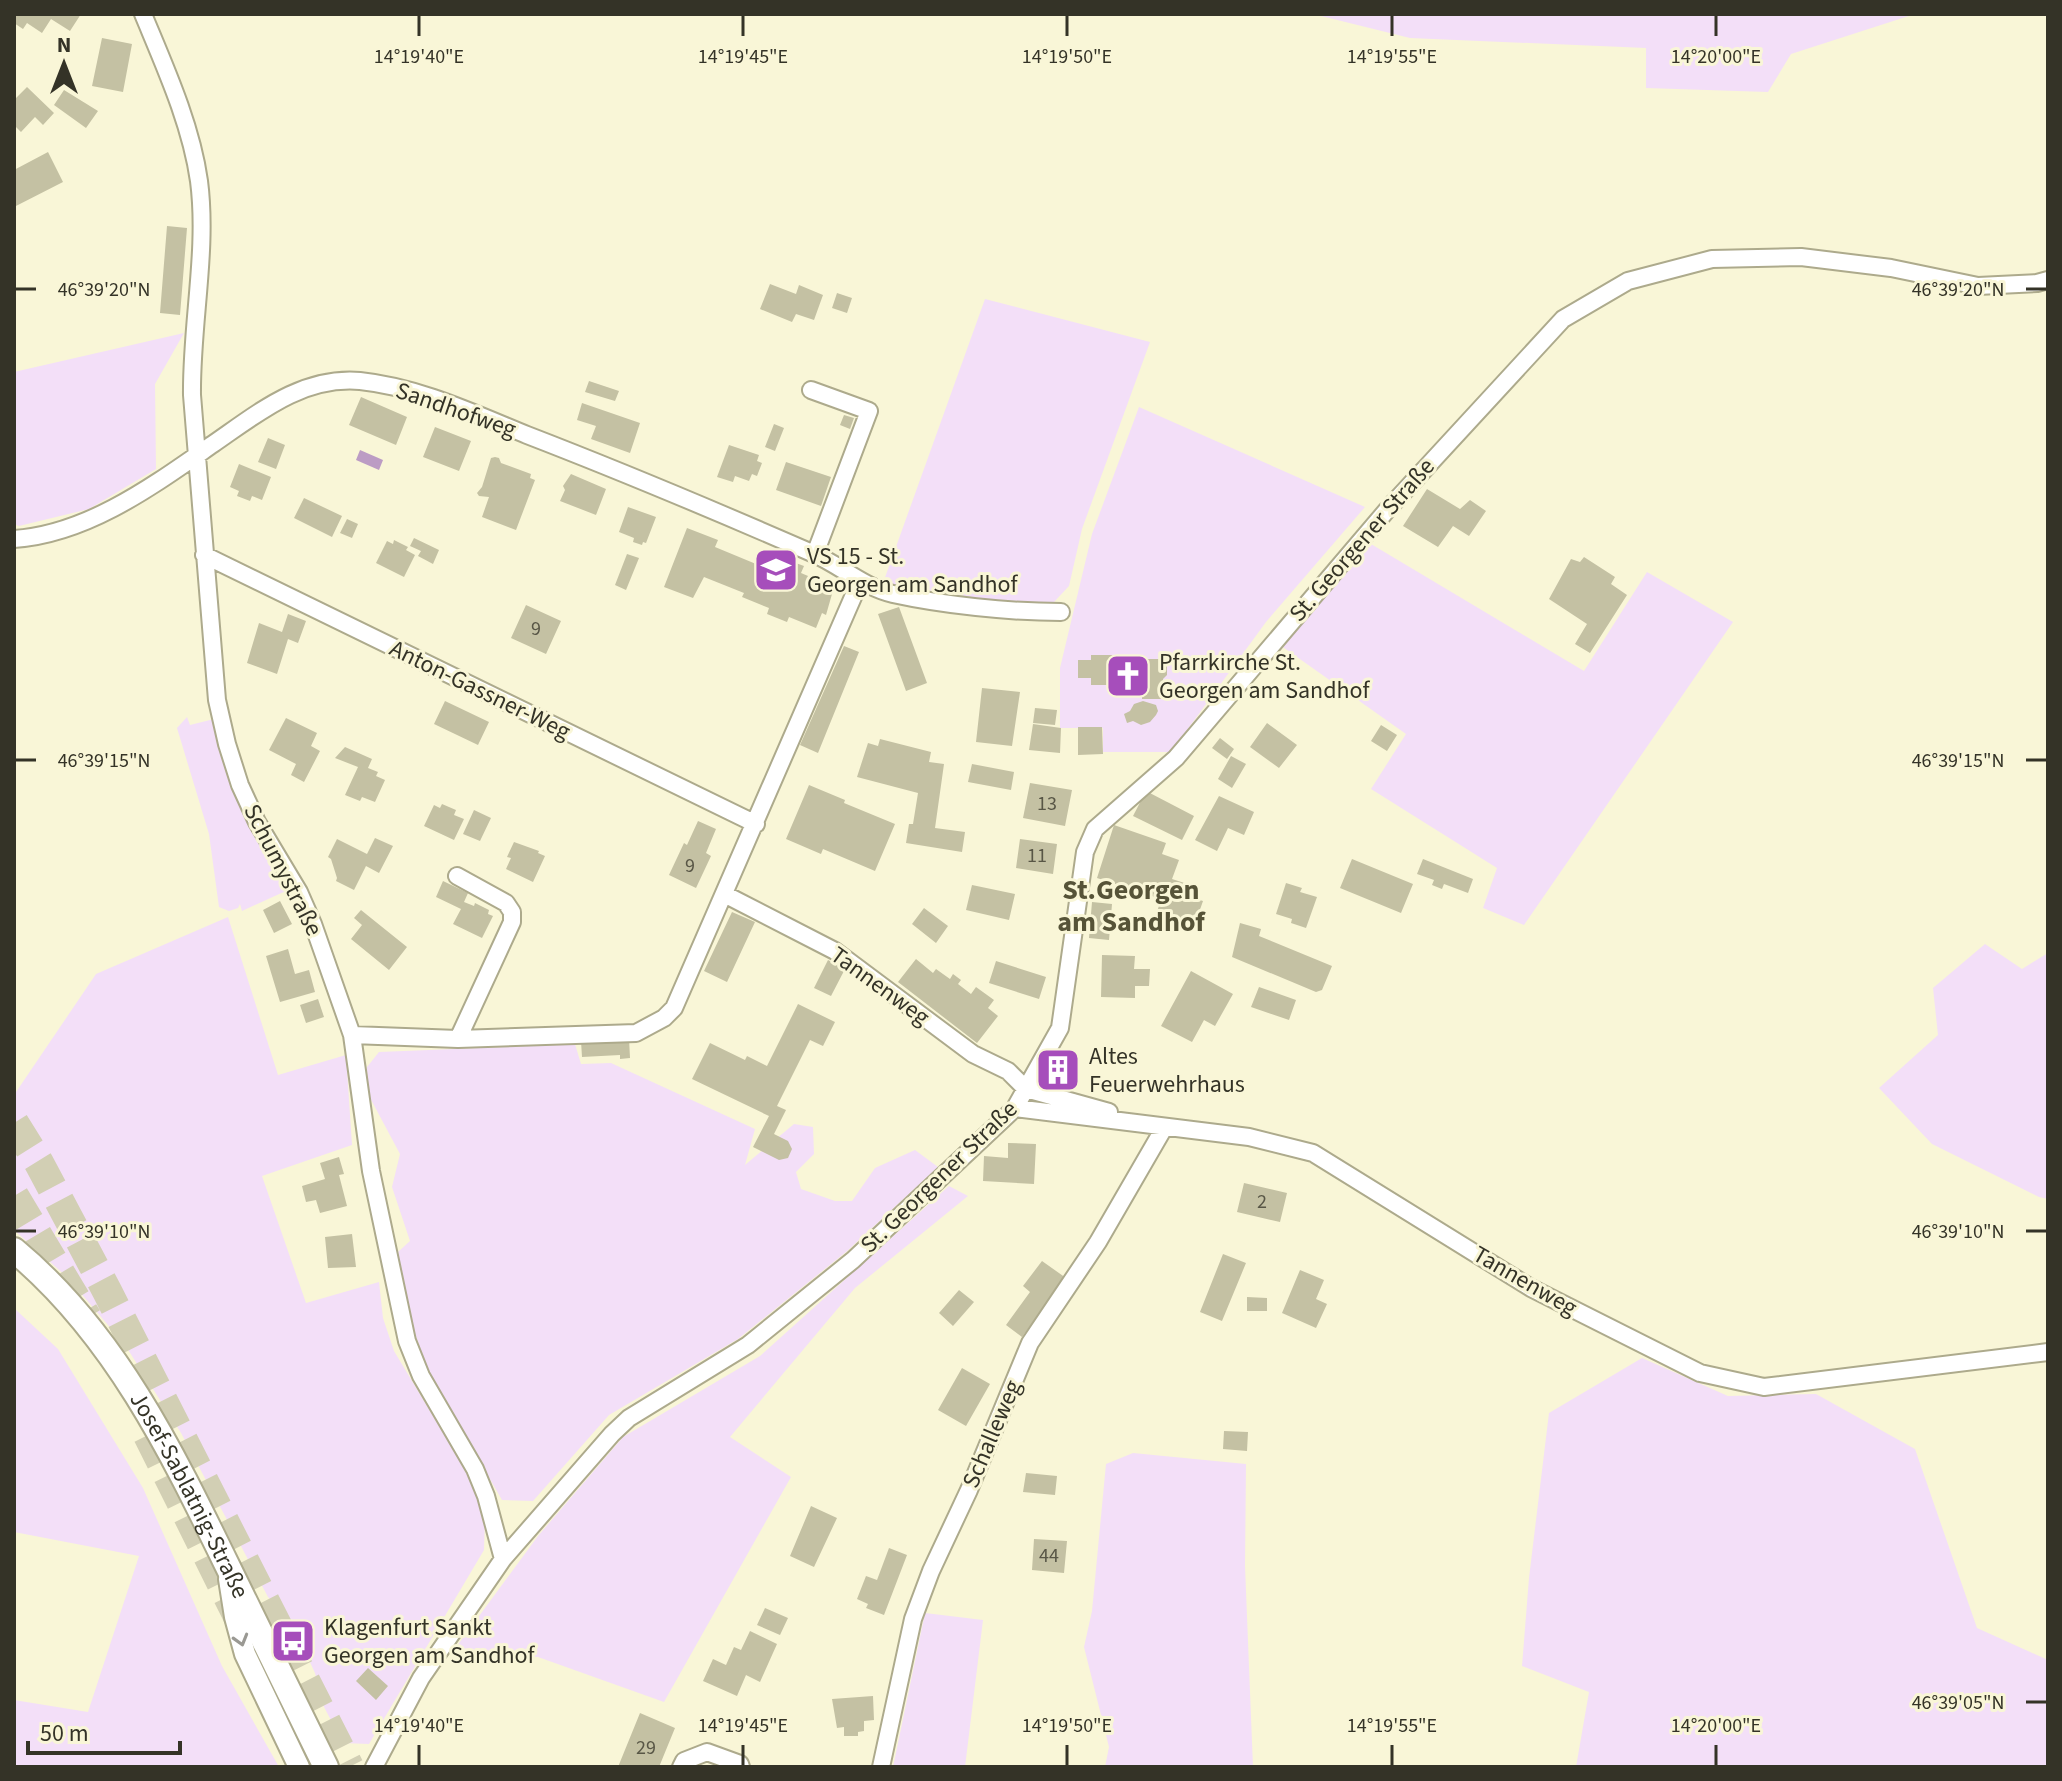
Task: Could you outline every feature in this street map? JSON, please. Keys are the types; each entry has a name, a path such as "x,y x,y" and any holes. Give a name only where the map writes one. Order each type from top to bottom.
{"main road":[{"name":"Josef-Sablatnig-Straße","path":"14,1250 39,1270 70,1306 140,1397 182,1473 326,1767"}],"street":[{"name":"Schumystraße","path":"143,14 191,141 199,182 202,222 192,354 196,456 217,700 227,744 240,785 257,822 299,892 313,924 352,1035 371,1171 407,1341 421,1376 475,1469 486,1496 503,1559"},
{"name":"St. Georgener Straße","path":"503,1559 629,1418 760,1336 853,1260 1015,1108 1060,1028 1085,852 1095,829 1176,758 1406,488 1563,319 1628,281 1712,259 1801,257 1891,268 1978,286 2048,280"},
{"name":"Sandhofweg","path":"14,539 38,538 101,515 196,456 273,402 301,389 358,381 432,397 631,476 815,554 860,581 891,593 1020,612 1061,612"},
{"path":"811,390 869,411 815,554"},
{"name":"Anton-Gassner-Weg","path":"204,555 756,824"},
{"path":"352,1035 458,1039 636,1033 664,1018 674,1008 726,895 860,581"},
{"path":"457,876 506,903 512,912 512,922 458,1039"},
{"name":"Tannenweg","path":"726,895 835,951 973,1054 1008,1071 1026,1089"},
{"path":"1026,1089 1164,1128"},
{"name":"Tannenweg","path":"1015,1108 1249,1137 1313,1153 1531,1288 1700,1373 1764,1387 2048,1352"},
{"name":"Schalleweg","path":"881,1767 913,1619 1030,1343 1098,1242 1164,1128"},
{"path":"374,1767 421,1678 503,1559"},
{"path":"226,1564 245,1654 299,1767"},
{"path":"681,1767 684,1761 707,1752 741,1767"}],"shaded area":[{"path":"1313,14 1915,14 1791,54 1768,92 1646,88 1646,48 1410,38"},
{"path":"985,299 1150,342 1082,529 1069,586 1054,602 1029,606 883,583"},
{"path":"184,333 155,384 156,469 89,509 19,526 14,524 14,372"},
{"path":"1139,407 1365,507 1266,622 1171,752 1103,752 1103,728 1060,728 1060,668 1092,534"},
{"path":"360,450 383,460 379,470 356,460"},
{"path":"1371,544 1584,671 1647,572 1733,622 1524,925 1483,908 1497,868 1371,789 1406,734 1280,645"},
{"path":"187,717 190,725 214,719 227,776 251,831 288,890 242,911 240,904 229,911 219,907 209,834 177,728"},
{"path":"228,917 278,1075 346,1055 352,1145 262,1176 306,1303 379,1282 383,1318 394,1351 475,1486 485,1519 484,1550 369,1744 343,1743 323,1705 315,1673 291,1621 268,1597 181,1433 125,1345 67,1277 14,1230 14,1095 96,974"},
{"path":"1985,944 2022,969 2048,953 2048,1199 1932,1144 1879,1088 1938,1035 1933,988"},
{"path":"575,1044 581,1064 611,1063 755,1129 745,1165 794,1124 813,1127 814,1154 796,1172 801,1189 835,1201 852,1201 875,1168 915,1150 938,1167 846,1252 738,1339 609,1415 533,1501 502,1500 429,1373 408,1314 398,1252 410,1241 392,1187 400,1154 368,1094 367,1067 379,1052"},
{"path":"949,1186 968,1196 855,1288 730,1437 791,1477 664,1702 538,1657 454,1650 538,1536 623,1437 760,1356"},
{"path":"14,1308 58,1349 143,1488 222,1666 279,1767 14,1767 14,1700 88,1712 139,1556 14,1532"},
{"path":"1642,1358 1728,1396 1816,1394 1915,1449 1977,1628 2048,1660 2048,1767 1576,1767 1589,1692 1522,1666 1549,1413"},
{"path":"1133,1453 1246,1464 1245,1566 1253,1767 1105,1767 1109,1747 1084,1647 1092,1611 1106,1464"},
{"path":"925,1613 983,1620 965,1767 893,1767"}],"building":[{"path":"14,14 81,14 70,31 51,19 42,33 27,23 23,29 14,23"},
{"path":"102,38 132,44 123,92 92,86"},
{"path":"27,87 54,113 43,125 35,117 21,132 14,125 14,100"},
{"path":"64,90 98,111 86,128 54,105"},
{"path":"48,152 63,182 14,207 14,170"},
{"path":"167,226 187,228 180,315 160,313"},
{"path":"770,284 796,294 799,285 823,295 814,320 796,314 792,322 760,309"},
{"path":"837,293 852,298 847,313 832,308"},
{"path":"589,381 619,391 615,401 585,392"},
{"path":"361,397 407,417 396,445 349,425"},
{"path":"582,403 640,423 630,453 591,439 596,426 577,420"},
{"path":"844,415 854,418 850,429 840,425"},
{"path":"774,424 784,428 775,451 765,447"},
{"path":"435,427 471,441 459,471 423,457"},
{"path":"268,438 285,445 276,469 258,462"},
{"path":"729,445 759,455 757,461 762,463 757,476 752,474 749,481 735,476 733,482 717,477"},
{"path":"495,457 501,463 531,474 530,478 535,480 516,530 482,517 489,497 477,493 482,487 491,458"},
{"path":"786,462 831,477 821,506 776,490"},
{"path":"239,464 271,477 262,500 252,496 250,501 237,496 239,491 230,487"},
{"path":"571,474 606,489 596,515 560,501 565,490 563,486"},
{"path":"1427,489 1460,509 1470,500 1486,511 1469,536 1453,526 1438,547 1403,526"},
{"path":"304,498 342,516 332,537 294,518"},
{"path":"628,507 656,517 646,543 642,545 619,532"},
{"path":"347,519 358,524 352,538 340,533"},
{"path":"687,528 718,540 715,547 756,564 759,555 791,568 793,562 804,566 801,573 834,587 826,615 822,613 816,628 789,617 787,622 767,614 769,608 742,597 744,593 704,577 693,598 664,587"},
{"path":"414,538 439,550 433,564 418,556 421,551 410,546"},
{"path":"394,540 408,547 406,550 415,555 404,577 376,563 387,541 393,544"},
{"path":"627,554 639,558 626,590 615,585"},
{"path":"1584,557 1615,577 1611,584 1627,595 1590,653 1575,644 1587,624 1549,599 1571,559 1580,562"},
{"path":"526,605 561,621 546,654 511,638"},
{"path":"899,607 927,683 906,691 878,614"},
{"path":"288,614 306,621 298,643 288,639 277,674 247,663 259,623 282,632"},
{"path":"844,646 859,652 818,753 800,745"},
{"name":"Pfarrkirche St. Georgen am Sandhof","path":"1091,655 1142,655 1142,659 1160,659 1167,665 1167,675 1163,679 1164,699 1142,699 1142,694 1138,694 1138,685 1091,685 1091,678 1078,678 1078,660 1091,660"},
{"path":"982,688 1020,692 1012,746 976,742"},
{"path":"445,701 489,722 478,745 434,724"},
{"path":"1143,701 1156,705 1156,715 1150,722 1141,725 1133,721 1127,723 1124,714 1134,704"},
{"path":"1035,708 1057,710 1055,725 1033,723"},
{"path":"286,718 317,733 311,746 320,751 304,782 291,775 296,764 269,750"},
{"path":"1267,723 1297,745 1279,768 1250,747"},
{"path":"1033,724 1061,728 1060,753 1029,750"},
{"path":"1381,725 1397,735 1387,751 1371,741"},
{"path":"1078,727 1102,727 1103,754 1078,755"},
{"path":"1220,738 1234,749 1227,759 1212,748"},
{"path":"880,739 931,752 929,762 944,764 935,828 965,832 962,852 906,843 918,793 857,777 868,743 878,746"},
{"path":"345,747 372,759 368,768 378,772 376,776 385,780 375,802 362,797 360,801 345,795 358,767 335,758"},
{"path":"1231,756 1246,764 1232,788 1218,779"},
{"path":"972,764 1014,772 1011,790 968,782"},
{"path":"1030,783 1072,790 1065,826 1023,818"},
{"path":"809,785 895,824 875,871 823,849 821,854 786,839"},
{"path":"1146,791 1194,816 1182,840 1133,816"},
{"path":"1219,796 1254,812 1244,835 1228,828 1217,851 1195,840"},
{"path":"442,804 456,810 454,815 464,819 454,840 424,826 434,805 440,808"},
{"path":"474,810 491,818 480,841 463,834"},
{"path":"698,821 716,829 706,853 711,856 696,888 669,875"},
{"path":"1114,825 1166,843 1162,854 1179,860 1172,879 1197,887 1193,898 1203,901 1195,924 1157,912 1161,899 1097,878"},
{"path":"375,838 393,846 379,873 366,866 354,890 336,881 328,857 337,839 367,854"},
{"path":"1020,839 1057,844 1053,874 1016,868"},
{"path":"514,842 545,856 533,882 506,869 511,858 507,857"},
{"path":"1352,859 1413,884 1401,913 1340,888"},
{"path":"1423,859 1473,879 1468,893 1444,884 1442,889 1432,885 1434,880 1417,874"},
{"path":"443,881 468,893 464,902 474,906 475,903 489,910 488,914 493,916 482,938 453,924 461,909 436,897"},
{"path":"1286,883 1302,888 1300,892 1317,897 1306,928 1276,914"},
{"path":"972,885 1015,894 1009,920 966,910"},
{"path":"280,901 292,924 274,933 263,910"},
{"path":"1092,902 1112,904 1109,940 1089,938"},
{"path":"924,908 948,926 936,943 912,924"},
{"path":"361,910 407,947 389,970 351,939 362,925 354,918"},
{"path":"732,912 755,922 727,982 704,971"},
{"path":"1240,923 1261,929 1259,936 1332,966 1322,990 1316,992 1232,957"},
{"path":"288,949 295,974 309,970 315,992 280,1002 266,956"},
{"path":"1102,955 1135,956 1134,969 1150,969 1149,986 1135,986 1135,998 1101,997"},
{"path":"916,959 933,973 936,969 950,979 953,974 961,980 958,984 971,994 976,987 994,1000 988,1008 998,1016 977,1043 898,982"},
{"path":"828,960 845,969 831,996 814,988"},
{"path":"996,961 1046,977 1039,999 989,983"},
{"path":"1191,971 1233,994 1215,1026 1204,1020 1192,1042 1161,1026"},
{"path":"1259,987 1296,1000 1289,1020 1251,1007"},
{"path":"318,999 324,1017 306,1023 300,1005"},
{"path":"798,1004 835,1022 823,1046 810,1040 777,1106 786,1110 774,1134 788,1141 792,1149 788,1158 779,1160 753,1147 769,1116 692,1079 710,1043 745,1060 747,1056 767,1066"},
{"path":"629,1038 630,1058 620,1059 620,1055 582,1057 581,1041"},
{"name":"Altes Feuerwehrhaus","path":"1062,1054 1074,1067 1054,1086 1042,1074"},
{"path":"1008,1143 1036,1144 1034,1184 983,1181 984,1156 1008,1158"},
{"path":"339,1157 344,1174 339,1175 347,1206 320,1213 316,1200 306,1202 302,1186 325,1179 320,1163"},
{"path":"1244,1183 1287,1193 1280,1222 1237,1212"},
{"path":"352,1234 356,1267 328,1268 325,1237"},
{"path":"1223,1254 1246,1263 1222,1321 1200,1312"},
{"path":"1042,1261 1066,1278 1022,1337 1006,1325 1030,1292 1023,1286"},
{"path":"1300,1270 1324,1280 1316,1299 1327,1304 1316,1328 1282,1313"},
{"path":"959,1290 974,1302 953,1326 939,1313"},
{"path":"1247,1297 1267,1298 1267,1311 1247,1311"},
{"path":"962,1368 990,1384 966,1426 938,1410"},
{"path":"1224,1431 1248,1432 1247,1451 1223,1449"},
{"path":"1026,1473 1057,1476 1055,1495 1023,1492"},
{"path":"811,1506 837,1518 814,1567 790,1556"},
{"path":"1034,1539 1067,1541 1064,1573 1032,1570"},
{"path":"889,1548 907,1555 884,1615 866,1608 868,1604 857,1599 866,1576 877,1580"},
{"path":"765,1608 788,1618 780,1635 757,1625"},
{"path":"750,1631 777,1644 760,1682 746,1675 737,1696 703,1681 713,1659 726,1665 734,1647 741,1650"},
{"path":"368,1668 388,1686 376,1700 356,1681"},
{"path":"873,1696 874,1720 864,1721 864,1731 858,1732 858,1736 844,1736 844,1727 837,1728 832,1699"},
{"path":"640,1713 675,1728 659,1767 618,1767"}],"tunnel":[{"path":"14,1123 39,1163 107,1291 349,1767"},
{"path":"14,1196 87,1318"},
{"path":"148,1435 276,1693"}],"place":[{"name":"VS 15 - St. Georgen am Sandhof","path":"776,570"},
{"name":"Pfarrkirche St. Georgen am Sandhof","path":"1128,676"},
{"name":"Altes Feuerwehrhaus","path":"1058,1070"},
{"name":"Klagenfurt Sankt Georgen am Sandhof","path":"293,1641"}],"district":[{"name":"St.Georgen am Sandhof","path":"1131,906"}]}
